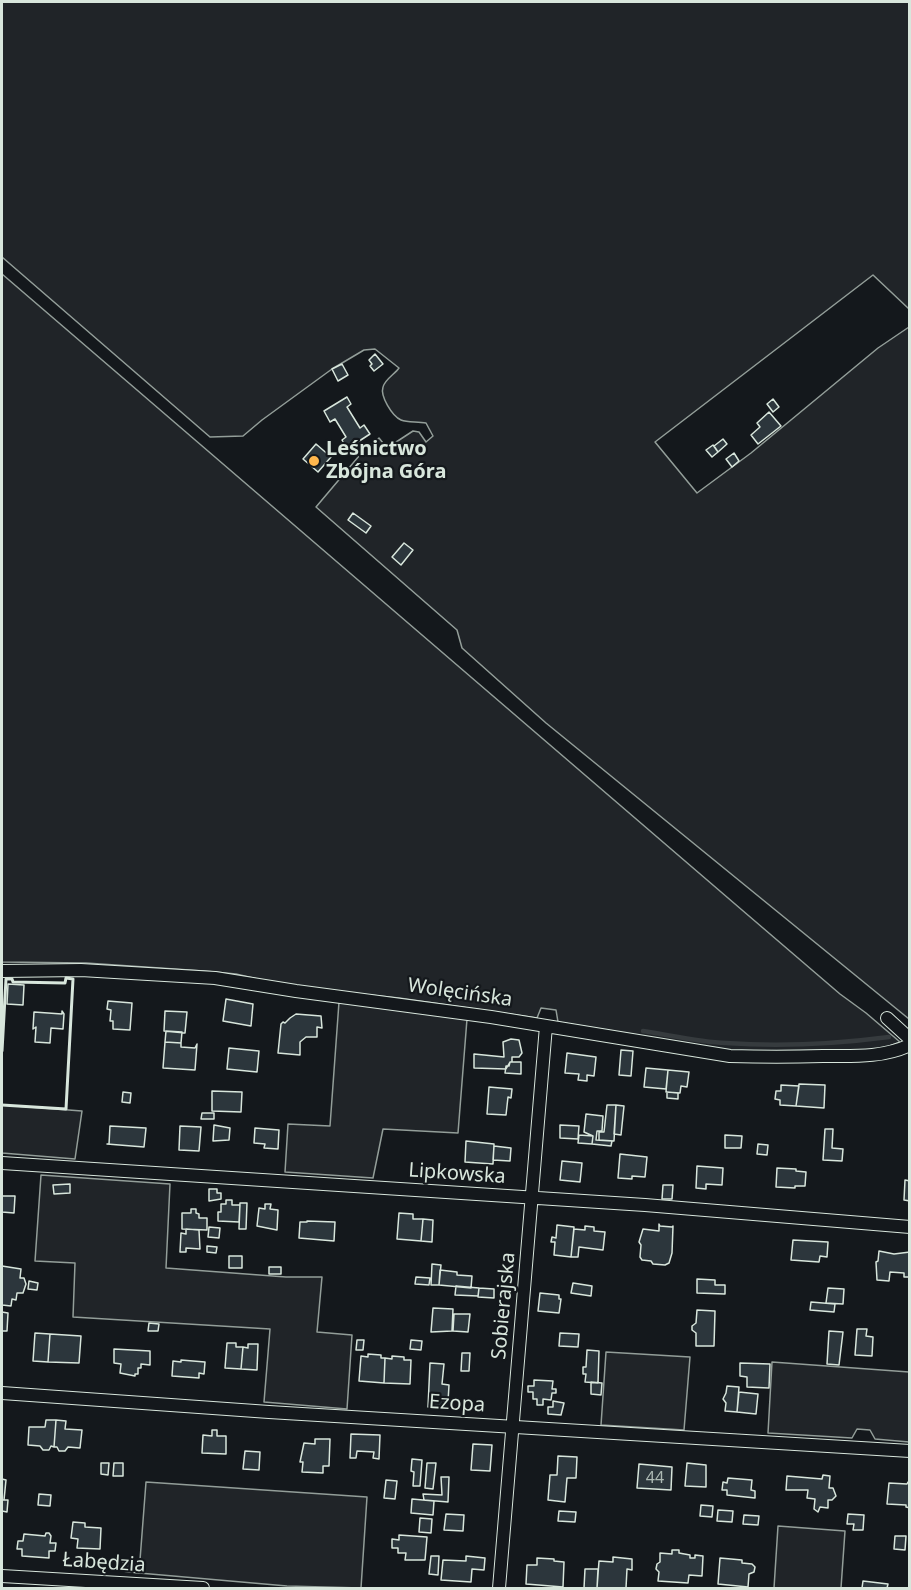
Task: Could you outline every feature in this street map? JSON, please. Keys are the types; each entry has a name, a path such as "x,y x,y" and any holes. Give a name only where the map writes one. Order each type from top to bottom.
{"street":[{"name":"Wolęcińska","path":"2,971 92,971 215,978 296,992 403,1004 730,1056 878,1055 909,1045"},
{"path":"887,1018 909,1039"},
{"name":"Sobierajska","path":"499,1588 546,1026"},
{"name":"Lipkowska","path":"2,1162 726,1211 909,1227"},
{"name":"Ezopa","path":"2,1393 909,1451"},
{"name":"Łabędzia","path":"2,1575 203,1588"}],"shaded area":[{"path":"2,2 909,2 909,309 873,275 655,442 697,493 751,453 878,348 909,327 909,1019 546,723 462,648 457,630 316,507 359,456 379,438 387,448 413,431 419,432 426,442 433,436 426,423 401,420 394,414 383,395 383,387 399,368 375,349 364,350 332,369 243,436 210,437 2,257"},
{"path":"2,274 840,994 900,1042 879,1050 731,1051 558,1022 556,1010 541,1008 537,1018 399,998 292,987 236,974 86,963 2,962"},
{"path":"339,1002 467,1019 458,1133 383,1129 373,1178 285,1172 288,1124 330,1126"},
{"path":"2,1105 82,1111 75,1159 2,1153"},
{"path":"41,1175 170,1184 166,1268 286,1277 322,1277 317,1332 352,1335 347,1409 264,1402 270,1329 73,1317 75,1263 35,1261"},
{"path":"606,1352 690,1357 684,1430 601,1425"},
{"path":"772,1362 909,1372 909,1442 875,1439 870,1430 857,1429 852,1438 768,1433"},
{"path":"146,1482 367,1497 361,1588 287,1586 139,1573"},
{"path":"778,1526 845,1531 841,1588 774,1588"}],"building":[{"path":"375,354 383,364 374,371 369,360"},
{"path":"342,364 348,375 338,381 332,369"},
{"path":"347,397 351,404 347,407 360,428 364,425 370,434 347,449 342,440 346,437 335,419 330,422 324,411"},
{"path":"773,399 779,407 773,412 767,404"},
{"path":"769,412 781,426 758,444 751,435 760,427 757,423"},
{"path":"723,439 727,444 718,452 714,446"},
{"path":"316,444 331,457 318,472 303,459"},
{"path":"713,445 718,452 712,457 706,450"},
{"path":"734,453 739,461 732,467 726,459"},
{"path":"353,513 371,526 366,533 348,520"},
{"path":"404,543 413,550 401,565 392,557"},
{"path":"8,984 24,985 23,1005 7,1004"},
{"path":"226,999 253,1004 251,1026 223,1021"},
{"path":"108,1001 132,1003 130,1030 113,1029 113,1021 110,1021 111,1010 107,1009"},
{"path":"62,1011 64,1014 63,1029 51,1028 50,1043 35,1042 34,1012 62,1014"},
{"path":"165,1011 187,1012 185,1033 164,1031"},
{"path":"296,1014 321,1016 322,1028 317,1027 317,1037 306,1037 300,1042 300,1055 278,1053 281,1024"},
{"path":"166,1031 182,1032 181,1043 165,1042"},
{"path":"511,1039 519,1040 522,1053 519,1057 512,1057 512,1062 506,1069 474,1068 474,1054 504,1057 503,1042"},
{"path":"165,1042 181,1043 181,1047 195,1048 197,1044 195,1070 163,1068"},
{"path":"229,1048 259,1051 257,1072 227,1069"},
{"path":"621,1050 633,1051 631,1076 619,1075"},
{"path":"567,1053 596,1057 594,1076 587,1075 587,1081 578,1080 579,1074 565,1073"},
{"path":"510,1062 521,1062 521,1074 505,1073 506,1066 509,1066"},
{"path":"646,1068 668,1070 666,1089 644,1087"},
{"path":"668,1070 689,1072 687,1087 681,1086 680,1093 666,1092"},
{"path":"799,1084 825,1085 824,1108 796,1106"},
{"path":"781,1085 799,1086 796,1106 780,1105 780,1100 775,1099 776,1091 781,1091"},
{"path":"489,1087 512,1089 511,1098 508,1097 506,1115 487,1114"},
{"path":"212,1091 242,1092 241,1112 212,1111"},
{"path":"123,1092 131,1093 130,1103 122,1102"},
{"path":"667,1092 678,1093 678,1099 667,1098"},
{"path":"607,1105 616,1105 614,1141 599,1140 599,1132 604,1132"},
{"path":"616,1105 624,1106 621,1135 614,1134"},
{"path":"202,1113 214,1113 214,1119 201,1119"},
{"path":"586,1114 603,1116 602,1131 597,1131 596,1140 612,1141 611,1146 592,1144 593,1136 584,1132"},
{"path":"214,1125 230,1128 229,1140 213,1141"},
{"path":"560,1125 579,1126 578,1139 560,1138"},
{"path":"110,1126 146,1128 144,1147 107,1144 109,1144"},
{"path":"180,1126 201,1127 199,1151 179,1150"},
{"path":"255,1128 279,1130 278,1149 264,1148 265,1144 254,1143"},
{"path":"825,1129 833,1129 832,1148 843,1149 842,1161 823,1160"},
{"path":"579,1135 593,1136 592,1144 578,1143"},
{"path":"725,1135 742,1136 741,1148 725,1148"},
{"path":"466,1141 494,1144 493,1164 465,1162"},
{"path":"758,1144 768,1145 767,1155 757,1154"},
{"path":"494,1146 511,1148 510,1161 493,1160"},
{"path":"620,1154 647,1157 645,1177 618,1178"},
{"path":"562,1161 582,1163 580,1182 560,1180"},
{"path":"697,1166 723,1168 722,1185 706,1184 706,1189 696,1188"},
{"path":"777,1168 806,1172 805,1186 776,1187"},
{"path":"905,1180 910,1181 910,1201 904,1200"},
{"path":"70,1184 70,1193 54,1194 53,1185"},
{"path":"663,1185 673,1185 672,1199 662,1199"},
{"path":"209,1189 217,1189 217,1193 221,1193 221,1199 209,1201"},
{"path":"2,1196 15,1196 14,1213 2,1212"},
{"path":"226,1200 232,1200 232,1205 240,1205 239,1222 218,1221 221,1204 226,1204"},
{"path":"240,1203 247,1203 246,1229 239,1229"},
{"path":"265,1204 271,1204 270,1209 278,1210 277,1230 257,1226 259,1208 265,1209"},
{"path":"191,1209 196,1209 199,1218 207,1218 207,1230 182,1229 182,1213 191,1213"},
{"path":"399,1213 413,1214 413,1219 423,1219 421,1241 397,1239"},
{"path":"423,1219 433,1220 432,1242 421,1241"},
{"path":"300,1222 335,1222 334,1241 299,1238"},
{"path":"659,1224 660,1226 673,1226 672,1253 669,1263 665,1265 653,1264 640,1257 639,1242 643,1229 659,1231"},
{"path":"557,1225 574,1227 571,1257 554,1255 555,1242 551,1242 552,1237 556,1238"},
{"path":"585,1226 594,1227 594,1231 605,1232 603,1250 579,1247 578,1257 571,1257 574,1229 585,1230"},
{"path":"209,1227 220,1228 219,1238 208,1237"},
{"path":"186,1229 199,1230 200,1249 186,1248 186,1252 180,1252 181,1233 186,1234"},
{"path":"793,1240 828,1242 827,1257 820,1256 819,1262 791,1260"},
{"path":"207,1246 217,1247 216,1253 207,1252"},
{"path":"879,1251 894,1254 910,1252 910,1277 904,1277 904,1273 890,1272 889,1281 877,1280 876,1262"},
{"path":"229,1256 242,1256 242,1268 229,1268"},
{"path":"432,1264 441,1265 439,1285 431,1285"},
{"path":"2,1266 21,1269 20,1278 24,1278 26,1284 23,1293 17,1293 16,1300 12,1299 11,1306 2,1305"},
{"path":"269,1267 281,1267 281,1274 269,1274"},
{"path":"440,1270 472,1276 471,1288 439,1285"},
{"path":"416,1277 430,1278 429,1285 415,1284"},
{"path":"697,1279 715,1280 715,1285 725,1285 725,1294 697,1293"},
{"path":"29,1281 38,1283 37,1290 28,1289"},
{"path":"573,1283 592,1286 591,1296 571,1293"},
{"path":"456,1286 479,1288 478,1296 455,1295"},
{"path":"479,1288 494,1289 494,1298 478,1297"},
{"path":"828,1288 844,1289 843,1304 826,1303"},
{"path":"540,1293 559,1295 561,1299 559,1313 538,1311"},
{"path":"811,1302 835,1304 834,1312 810,1310"},
{"path":"433,1308 453,1309 452,1331 431,1332"},
{"path":"697,1310 715,1311 714,1346 696,1346 696,1333 692,1330 692,1326 696,1323"},
{"path":"2,1312 8,1313 7,1331 2,1331"},
{"path":"454,1314 470,1314 468,1332 453,1331"},
{"path":"149,1323 159,1324 158,1331 148,1331"},
{"path":"857,1329 867,1329 866,1336 873,1337 872,1356 855,1355"},
{"path":"829,1331 843,1332 839,1365 827,1364"},
{"path":"35,1333 50,1334 48,1362 33,1361"},
{"path":"560,1333 579,1334 578,1347 559,1346"},
{"path":"50,1334 81,1336 79,1363 48,1362"},
{"path":"357,1340 364,1340 363,1350 356,1350"},
{"path":"411,1340 422,1341 421,1350 410,1349"},
{"path":"227,1343 236,1343 236,1347 243,1347 241,1369 225,1368"},
{"path":"248,1344 258,1344 257,1370 241,1369 243,1347 248,1348"},
{"path":"114,1349 150,1351 150,1365 141,1364 135,1376 120,1373 121,1364 114,1363"},
{"path":"587,1350 599,1351 598,1383 585,1382 586,1374 583,1374 583,1367 586,1367"},
{"path":"462,1353 470,1353 469,1371 461,1371"},
{"path":"368,1354 381,1355 381,1358 385,1358 384,1383 359,1381 361,1356 368,1357"},
{"path":"392,1356 411,1360 410,1384 384,1383 385,1358 392,1359"},
{"path":"181,1360 205,1362 204,1374 199,1373 199,1378 172,1376 173,1361 181,1362"},
{"path":"430,1363 444,1364 442,1384 449,1385 448,1402 444,1402 444,1407 428,1407"},
{"path":"740,1363 770,1364 769,1388 747,1387 747,1377 740,1376"},
{"path":"534,1380 553,1381 552,1389 556,1389 556,1393 552,1393 551,1400 543,1399 543,1405 537,1405 537,1399 533,1399 533,1392 528,1392 528,1386 534,1386"},
{"path":"591,1382 602,1383 601,1395 591,1394"},
{"path":"727,1386 739,1387 737,1412 725,1411 726,1403 723,1399"},
{"path":"739,1392 758,1394 756,1414 737,1412"},
{"path":"553,1401 564,1403 561,1415 548,1414 548,1407 553,1407"},
{"path":"46,1420 56,1420 54,1447 43,1450 40,1446 28,1445 29,1427 45,1427"},
{"path":"56,1420 66,1421 65,1429 82,1430 80,1448 68,1447 65,1451 59,1451 57,1447 54,1447"},
{"path":"212,1430 217,1430 217,1436 226,1436 226,1454 202,1453 203,1435 212,1436"},
{"path":"351,1434 380,1435 379,1459 373,1458 374,1452 357,1451 356,1458 350,1458"},
{"path":"315,1439 330,1439 329,1466 323,1466 323,1473 302,1472 303,1462 300,1462 304,1443 315,1444"},
{"path":"473,1444 492,1445 490,1471 471,1470"},
{"path":"245,1451 260,1452 259,1470 243,1469"},
{"path":"558,1456 577,1457 576,1478 567,1478 565,1502 548,1500 550,1475 557,1475"},
{"path":"412,1459 422,1460 420,1486 413,1486"},
{"path":"101,1463 109,1463 108,1475 101,1474"},
{"path":"114,1463 123,1463 123,1476 113,1476"},
{"path":"427,1463 436,1463 433,1489 425,1488"},
{"path":"687,1463 706,1465 706,1487 685,1486"},
{"path":"639,1464 672,1467 671,1490 637,1488"},
{"path":"823,1475 830,1476 829,1488 833,1488 836,1496 828,1500 828,1508 820,1507 818,1512 814,1509 815,1499 807,1498 808,1490 786,1490 787,1476 822,1479"},
{"path":"441,1477 449,1477 448,1502 424,1500 423,1494 442,1495"},
{"path":"728,1478 752,1480 751,1490 755,1491 755,1498 727,1495 727,1490 722,1490 723,1482 727,1483"},
{"path":"2,1479 6,1480 4,1500 2,1500"},
{"path":"386,1480 397,1481 395,1499 384,1498"},
{"path":"910,1482 910,1508 906,1505 887,1504 889,1483 907,1484"},
{"path":"39,1494 51,1495 50,1506 38,1505"},
{"path":"412,1499 434,1501 433,1515 411,1513"},
{"path":"2,1500 8,1500 7,1512 2,1511"},
{"path":"701,1505 713,1506 712,1517 700,1516"},
{"path":"718,1510 733,1511 732,1522 717,1521"},
{"path":"559,1511 576,1512 575,1522 558,1521"},
{"path":"446,1514 464,1515 463,1531 444,1530"},
{"path":"848,1514 864,1515 863,1530 853,1530 854,1524 847,1524"},
{"path":"744,1515 759,1516 758,1525 743,1524"},
{"path":"420,1518 432,1519 431,1533 419,1532"},
{"path":"73,1522 85,1523 85,1527 101,1528 100,1549 77,1548 78,1539 71,1538"},
{"path":"46,1533 51,1536 50,1543 56,1543 55,1551 49,1551 49,1558 22,1556 22,1549 17,1549 18,1541 23,1541 24,1534 45,1536"},
{"path":"399,1535 427,1537 425,1560 405,1560 406,1553 398,1553 398,1548 392,1548 392,1539 399,1540"},
{"path":"895,1536 906,1536 905,1550 894,1549"},
{"path":"672,1550 679,1550 679,1553 690,1555 690,1558 695,1558 695,1555 703,1556 702,1576 689,1575 688,1583 658,1581 659,1572 656,1569 660,1562 660,1553 672,1554"},
{"path":"431,1556 439,1556 438,1575 429,1574"},
{"path":"466,1556 485,1558 484,1570 472,1569 471,1582 441,1580 443,1560 466,1561"},
{"path":"613,1557 632,1559 632,1570 627,1569 626,1588 597,1588 599,1561 613,1562"},
{"path":"537,1558 564,1562 563,1587 526,1584 527,1565 537,1565"},
{"path":"720,1558 742,1560 742,1563 752,1564 755,1567 754,1572 749,1574 748,1587 718,1584"},
{"path":"123,1561 140,1562 139,1573 122,1571"},
{"path":"585,1569 598,1569 597,1588 584,1588"},
{"path":"863,1581 888,1584 887,1588 862,1588"}],"waterway":[{"path":"643,1031 705,1041 767,1045 828,1043 889,1037"}],"wall":[{"path":"2,1051 6,979 12,979 13,982 65,983 66,978 73,979 66,1109 2,1105"}],"place":[{"name":"Leśnictwo Zbójna Góra","path":"314,461"}]}
